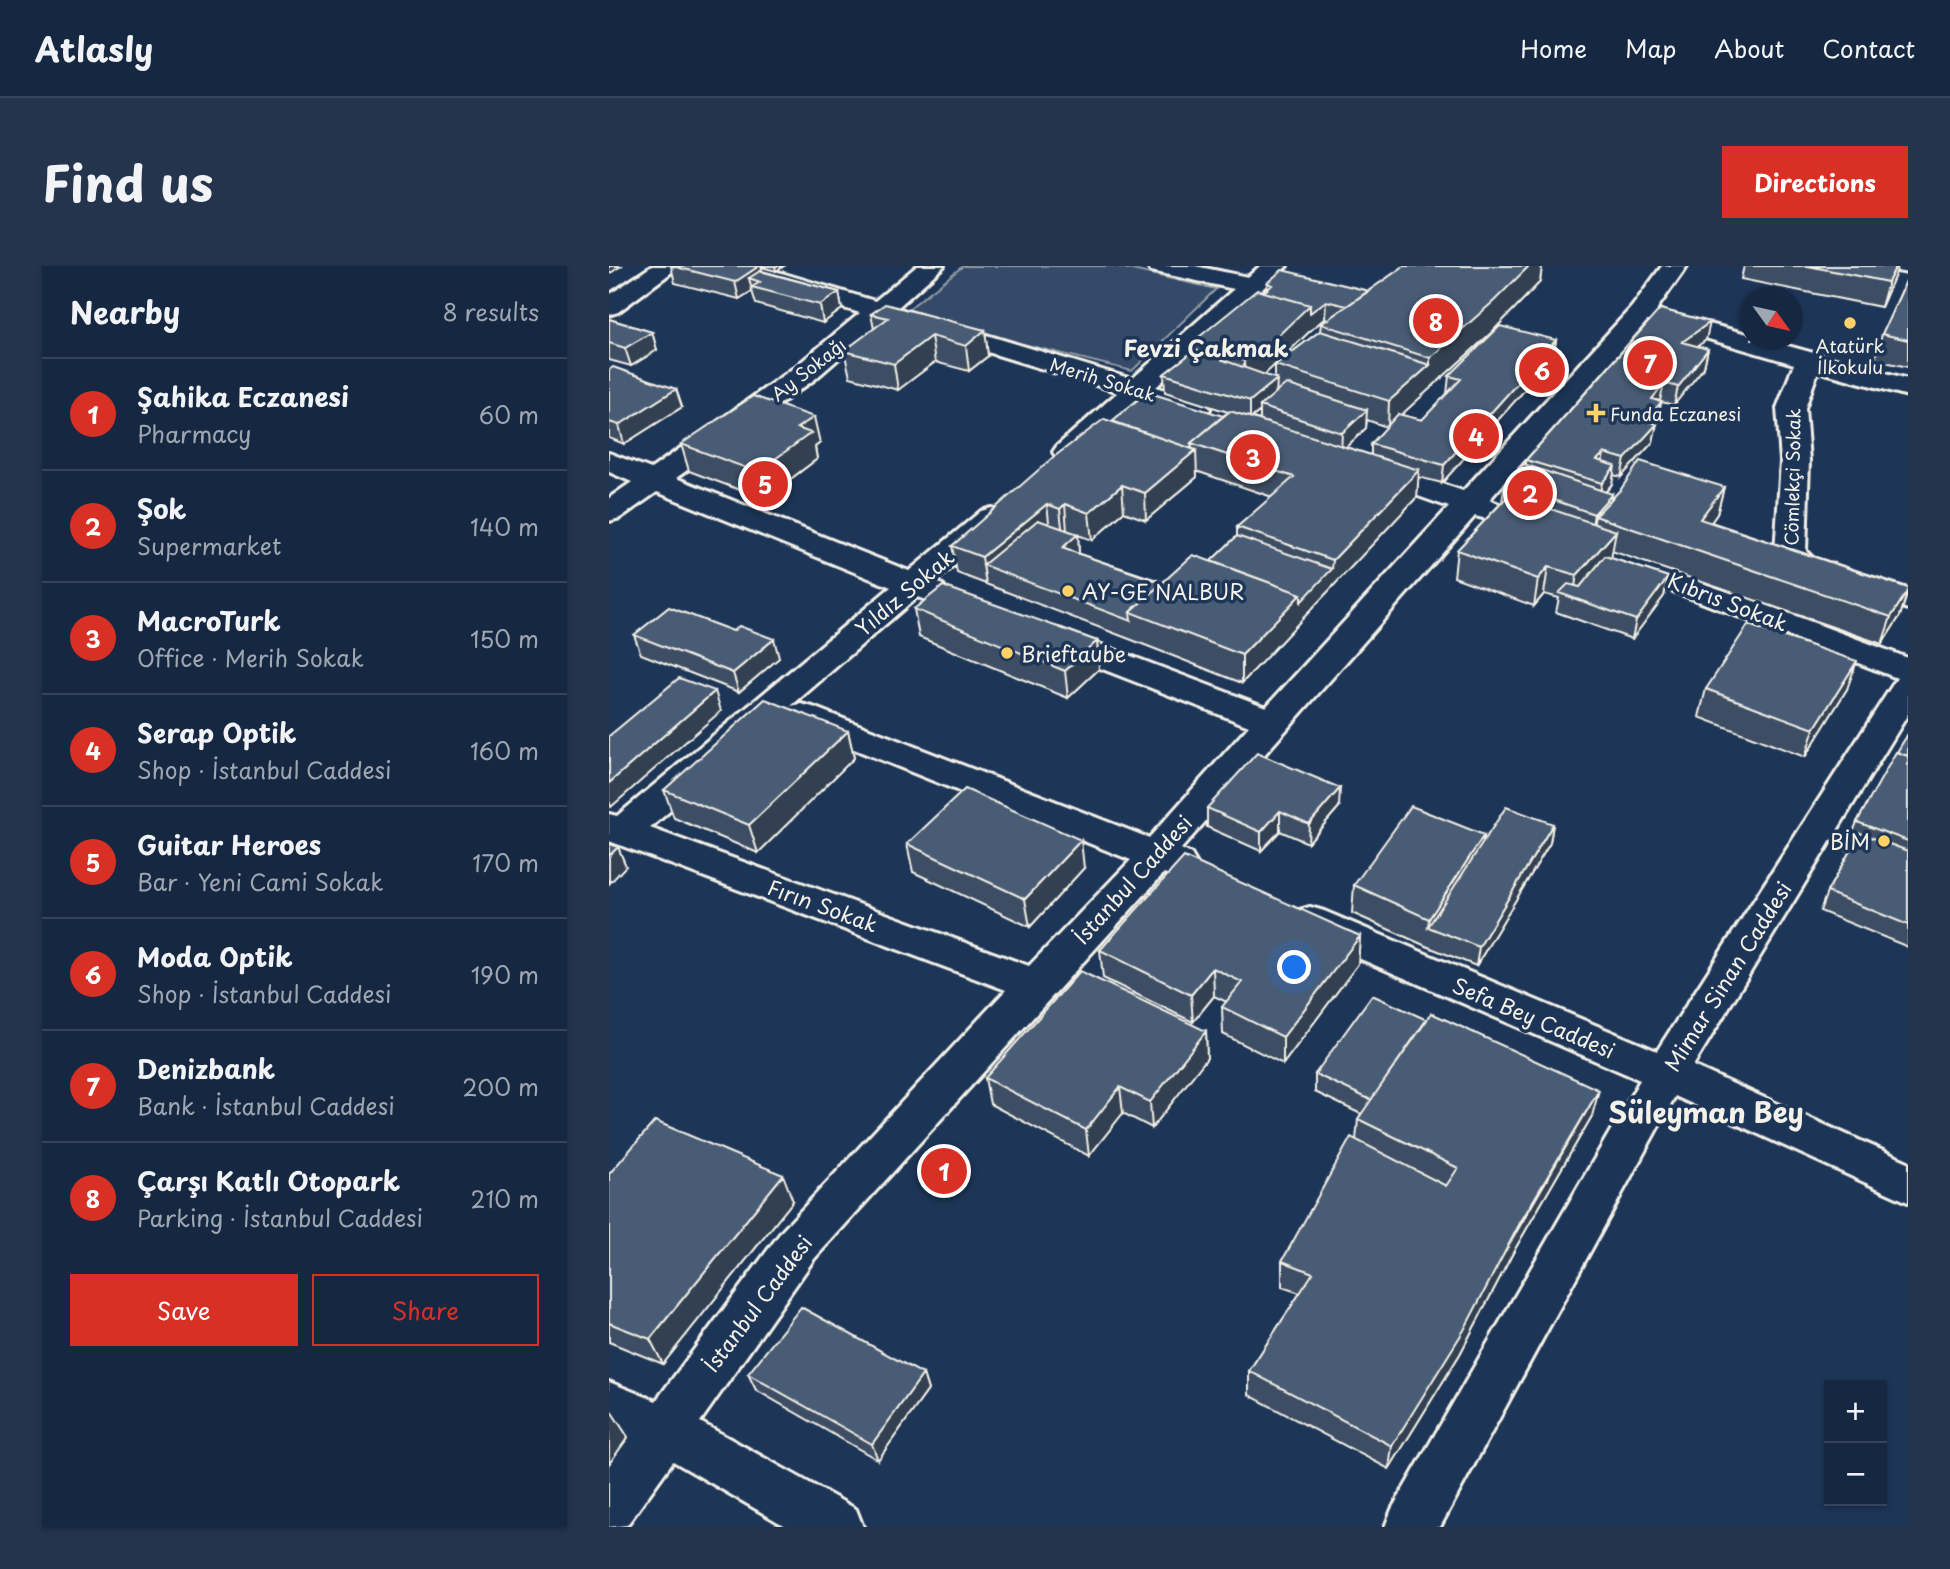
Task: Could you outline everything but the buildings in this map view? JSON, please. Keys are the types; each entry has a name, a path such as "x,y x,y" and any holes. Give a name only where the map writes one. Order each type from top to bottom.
{"street":[{"path":"609,307 668,266"},
{"name":"Merih Sokak","path":"732,266 1139,390 1217,417"},
{"name":"Ay Sokağı","path":"609,512 805,373 932,266"},
{"path":"1160,266 1264,276"},
{"name":"İstanbul Caddesi","path":"609,1507 663,1428 798,1245 1158,856 1166,841 1641,312 1675,266"},
{"path":"1047,469 1139,390 1264,276"},
{"path":"1641,312 1908,388"},
{"name":"Cömlekçi Sokak","path":"1809,359 1791,408 1795,461 1790,553 1802,565 1908,599"},
{"path":"1344,460 1470,503"},
{"path":"609,463 965,604"},
{"name":"Yıldız Sokak","path":"616,829 772,704 1016,496"},
{"name":"Kıbrıs Sokak","path":"1470,503 1908,670"},
{"path":"1029,629 1272,722"},
{"name":"Mimar Sinan Caddesi","path":"1411,1527 1666,1073 1908,685"},
{"path":"772,704 1209,877"},
{"name":"Fırın Sokak","path":"616,829 1036,985"},
{"name":"Sefa Bey Caddesi","path":"1272,905 1666,1073 1908,1183"},
{"path":"609,1405 663,1428 837,1527"}],"shaded area":[{"path":"963,266 1115,266 1216,289 1132,371 902,314"}],"place":[{"name":"Çarşı Katlı Otopark","path":"1436,321"},
{"name":"Atatürk İlkokulu","path":"1850,323"},
{"name":"Denizbank","path":"1650,363"},
{"name":"Moda Optik","path":"1542,370"},
{"name":"Funda Eczanesi","path":"1596,413"},
{"name":"Serap Optik","path":"1476,436"},
{"name":"MacroTurk","path":"1253,457"},
{"name":"Guitar Heroes","path":"765,484"},
{"name":"Şok","path":"1530,493"},
{"name":"AY-GE NALBUR","path":"1068,591"},
{"name":"Brieftaube","path":"1007,653"},
{"name":"BİM","path":"1884,841"},
{"name":"Şahika Eczanesi","path":"944,1171"}],"district":[{"name":"Fevzi Çakmak","path":"1206,347"},
{"name":"Süleyman Bey","path":"1706,1111"}]}
